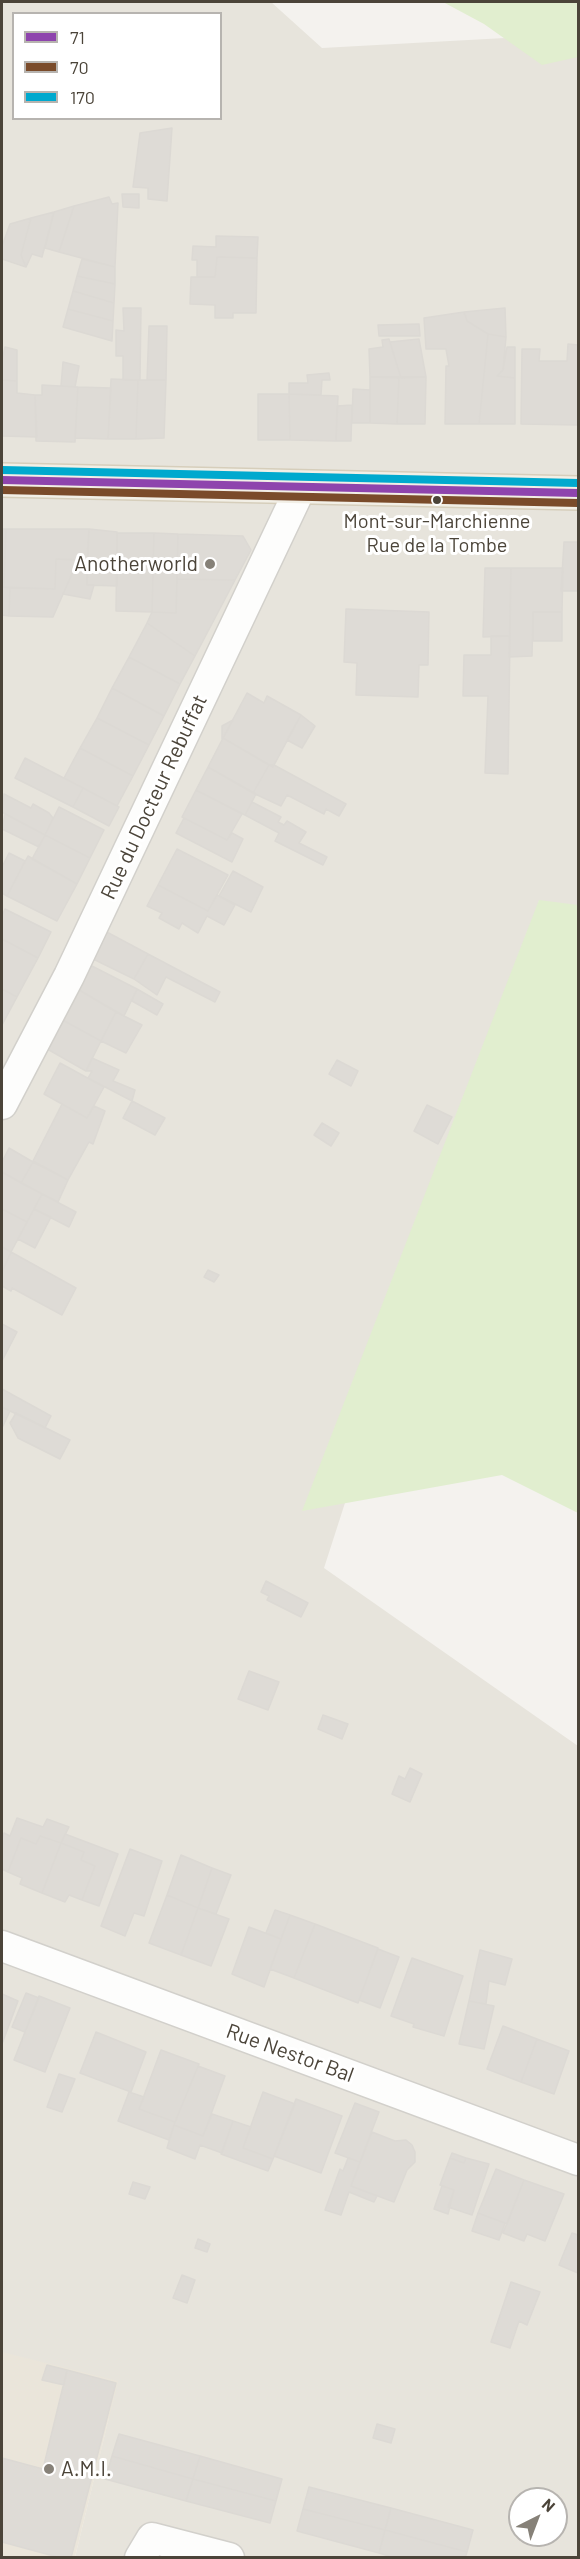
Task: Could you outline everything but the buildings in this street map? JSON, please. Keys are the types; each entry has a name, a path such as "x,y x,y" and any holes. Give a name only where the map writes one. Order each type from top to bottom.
{"main road":[{"path":"2,480 579,493"}],"street":[{"name":"Rue du Docteur Rebuffat","path":"2,1104 69,976 301,487"},
{"name":"Rue Nestor Bal","path":"2,1946 579,2160"},
{"path":"140,2558 152,2538 229,2558"}],"shaded area":[{"path":"2,2 271,2 322,48 578,34 578,915 539,901 324,1568 578,1746 578,2557 75,2557 109,2417 2,2391"},
{"name":"A.M.I.","path":"2,2352 118,2381 75,2557 2,2558"}],"green space":[{"path":"443,2 578,2 578,57 542,65 484,24"},
{"path":"539,900 578,905 578,1513 502,1475 302,1511"}],"transit line":[{"name":"170","path":"2,470 578,483"},
{"name":"71","path":"2,480 578,493"},
{"name":"70","path":"2,490 578,503"}],"place":[{"name":"Mont-sur-Marchienne Rue de la Tombe","path":"437,500"},
{"name":"Anotherworld","path":"210,564"},
{"name":"A.M.I.","path":"49,2469"}]}
